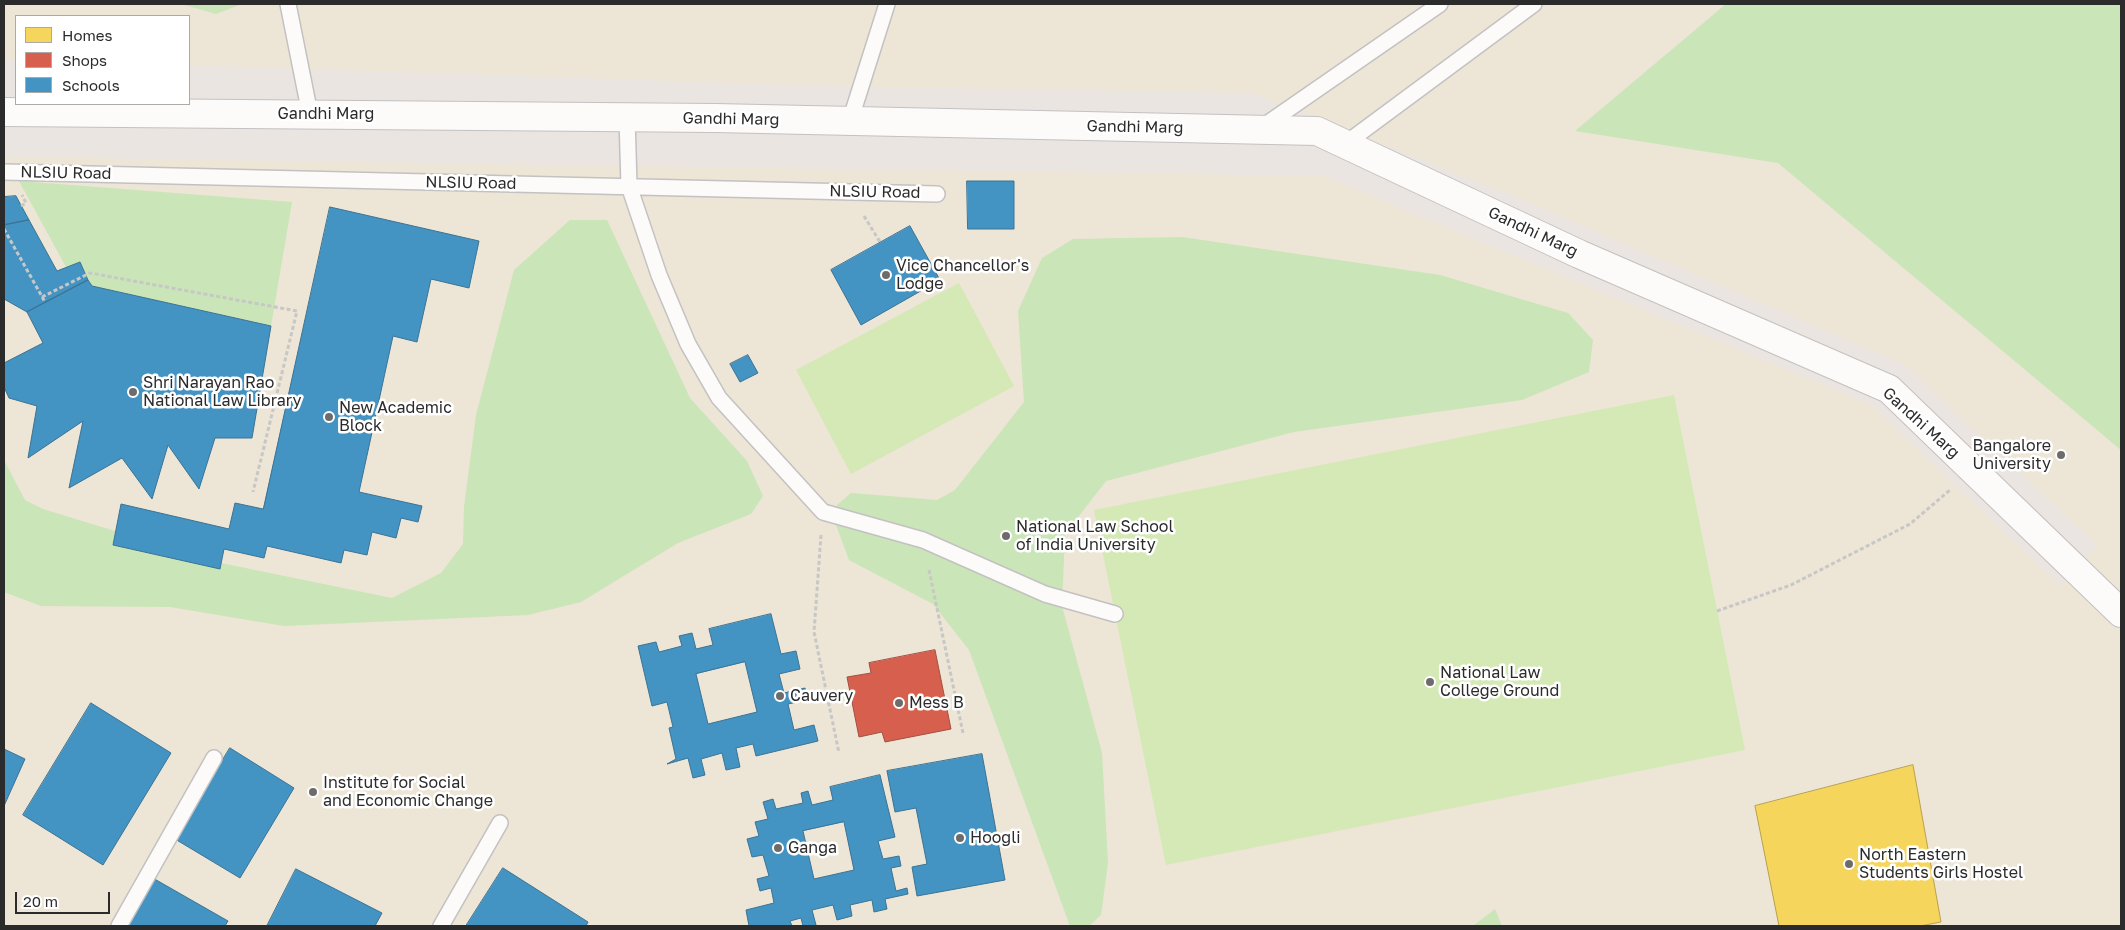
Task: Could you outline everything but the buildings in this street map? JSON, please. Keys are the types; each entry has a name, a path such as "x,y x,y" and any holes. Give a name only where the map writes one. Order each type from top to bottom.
{"main road":[{"name":"Gandhi Marg","path":"4,112 627,117 1317,131 1578,254 1889,389 2121,613"}],"lane":[{"path":"288,4 310,114"},
{"path":"850,121 887,4"},
{"path":"1258,130 1440,4"},
{"path":"1345,144 1534,4"},
{"path":"627,117 630,186 659,275 688,344 719,398 822,512 923,540 1045,594 1115,614"},
{"name":"NLSIU Road","path":"4,172 937,194"},
{"path":"118,926 214,758"},
{"path":"441,926 500,823"}],"path":[{"path":"21,206 26,203"},
{"path":"4,229 45,302"},
{"path":"42,297 90,273 297,311 253,492"},
{"path":"1717,611 1791,584 1910,524 1973,470"},
{"path":"822,512 814,632 839,753"},
{"path":"923,540 963,733"}],"shaded area":[{"name":"National Law School of India University","path":"4,4 2121,4 2121,926 4,926 4,157 1323,176 1871,405 2060,586 2097,545 1905,365 1512,195 1251,93 828,86 190,65 190,15 15,15 15,60 4,60"}],"green space":[{"path":"181,4 242,4 216,14"},
{"path":"1726,4 2121,4 2121,450 1778,163 1575,131"},
{"path":"19,181 292,202 271,326 92,286 80,263 66,267"},
{"path":"570,220 607,220 690,398 747,461 763,496 751,514 678,543 581,602 528,615 284,626 170,607 41,606 4,592 4,460 25,500 43,509 216,562 392,598 441,573 463,544 464,507 476,415 514,270"},
{"path":"1182,237 1440,275 1568,313 1593,340 1589,372 1522,400 1294,432 1106,481 1065,534 1062,606 1102,753 1108,863 1101,915 1089,926 1070,926 969,650 933,604 849,560 836,525 837,505 851,493 937,500 955,490 1024,402 1018,311 1042,258 1073,239"},
{"path":"959,283 1014,386 851,474 796,370"},
{"name":"National Law College Ground","path":"1674,395 1745,750 1166,865 1094,510"},
{"path":"1495,909 1502,926 1473,926"}],"place":[{"name":"Vice Chancellor's Lodge","path":"886,275"},
{"name":"Shri Narayan Rao National Law Library","path":"133,392"},
{"name":"New Academic Block","path":"329,417"},
{"name":"Bangalore University","path":"2061,455"},
{"name":"National Law School of India University","path":"1006,536"},
{"name":"National Law College Ground","path":"1430,682"},
{"name":"Cauvery","path":"780,696"},
{"name":"Mess B","path":"899,703"},
{"name":"Institute for Social and Economic Change","path":"313,792"},
{"name":"Hoogli","path":"960,838"},
{"name":"Ganga","path":"778,848"},
{"name":"North Eastern Students Girls Hostel","path":"1849,864"}]}
